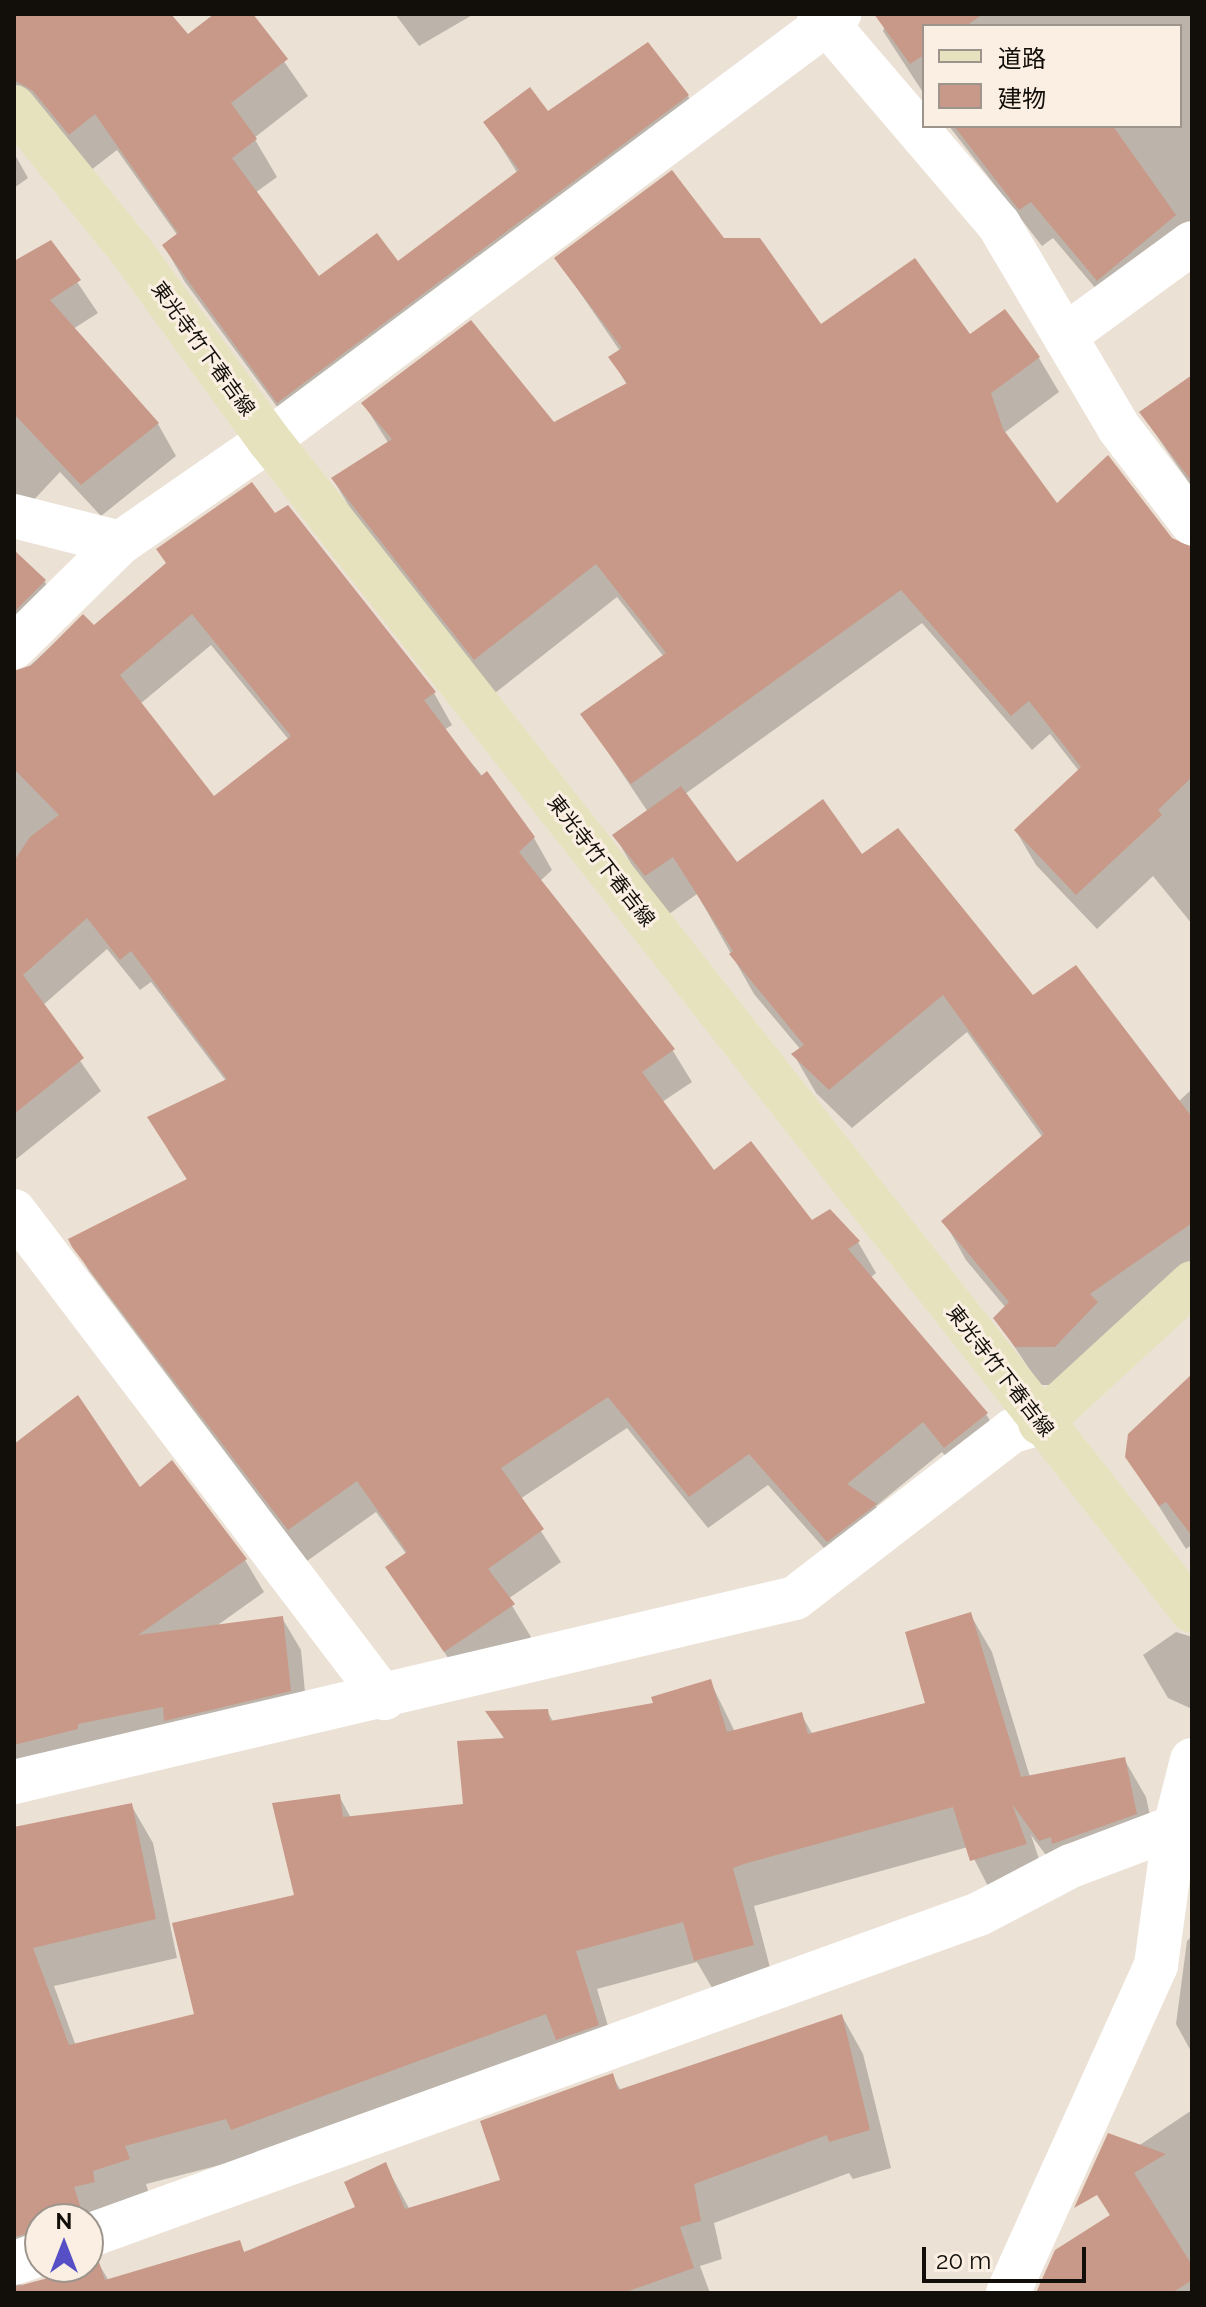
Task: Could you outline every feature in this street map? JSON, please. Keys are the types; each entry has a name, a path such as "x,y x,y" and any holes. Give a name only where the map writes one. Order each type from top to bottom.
{"main road":[{"name":"東光寺竹下春吉線","path":"14,107 131,251 269,440 1040,1423 1192,1611"},
{"path":"1040,1423 1192,1283"}],"street":[{"path":"14,647 120,543 269,440 828,17 999,225 1119,428 1192,523"},
{"path":"1066,335 1192,243"},
{"path":"14,516 120,543"},
{"path":"14,1211 384,1698"},
{"path":"14,1782 384,1698 795,1598 1012,1431 1040,1423"},
{"path":"1008,2293 1156,1965 1175,1827 1192,1760"},
{"path":"104,2230 979,1914 1071,1866 1175,1827"}],"building":[{"path":"14,14 171,14 188,34 214,14 253,14 288,59 231,103 257,139 232,158 319,276 377,233 398,261 519,170 483,122 530,87 548,111 648,42 689,95 277,403 162,245 178,233 95,114 69,135 33,91 14,80"},
{"path":"874,14 983,14 969,24 922,24 922,56 910,64"},
{"path":"956,128 1114,128 1176,215 1097,281 1031,202 1019,210"},
{"path":"672,170 724,238 760,238 821,324 915,258 970,334 1005,309 1040,357 991,393 1003,429 1057,503 1108,455 1172,538 1192,547 1192,777 1158,810 1162,815 1076,895 1014,830 1081,767 1029,701 1011,716 901,590 631,784 580,714 666,653 596,564 474,660 331,478 392,439 361,403 471,320 554,422 627,383 608,357 622,348 554,258"},
{"path":"51,240 81,280 50,300 159,423 81,485 14,414 14,261"},
{"path":"1192,375 1192,482 1139,412"},
{"path":"252,482 275,513 288,505 436,692 424,700 481,776 487,771 535,837 519,852 675,1049 642,1072 714,1170 751,1141 812,1220 830,1209 860,1241 848,1249 988,1413 944,1448 923,1422 847,1484 877,1504 827,1542 749,1454 689,1497 608,1397 501,1468 544,1529 488,1569 515,1604 444,1652 385,1567 407,1552 357,1481 288,1530 68,1239 187,1179 147,1117 227,1079 131,951 120,960 87,918 23,975 84,1058 14,1114 14,861 30,837 59,815 14,769 14,671 32,665 83,614 94,625 166,563 156,549","holes":["192,614 291,736 214,796 120,675"]},
{"path":"14,550 46,580 14,612"},
{"path":"681,786 737,862 823,799 862,854 898,828 1033,995 1076,965 1192,1117 1192,1223 1090,1294 1098,1302 1055,1347 1015,1347 993,1318 1009,1302 941,1221 1044,1134 943,995 829,1090 791,1054 804,1045 729,954 733,951 673,857 645,876 612,835"},
{"path":"1192,1374 1192,1536 1166,1502 1159,1506 1125,1457 1128,1434"},
{"path":"78,1395 140,1487 172,1460 247,1559 138,1635 283,1616 291,1691 164,1721 163,1707 78,1724 78,1729 14,1745 14,1444"},
{"path":"971,1612 1021,1777 1125,1757 1137,1814 1052,1844 1051,1837 1039,1841 1012,1804 1027,1844 970,1861 953,1807 733,1868 754,1945 694,1961 683,1922 576,1951 599,2025 556,2040 546,2014 231,2130 226,2119 125,2146 130,2159 93,2171 95,2182 74,2187 79,2203 24,2203 24,2234 14,2237 14,1827 132,1803 156,1919 33,1948 69,2045 194,2014 172,1923 294,1895 272,1803 340,1794 343,1817 463,1804 457,1741 504,1738 485,1711 548,1709 550,1721 653,1703 651,1697 711,1679 727,1732 802,1712 808,1734 925,1703 905,1632"},
{"path":"842,2014 870,2130 829,2142 827,2135 694,2184 701,2221 680,2227 694,2268 623,2293 14,2293 14,2287 29,2283 104,2283 104,2277 105,2280 240,2240 244,2252 355,2207 344,2182 386,2162 405,2209 500,2180 480,2121 613,2073 618,2090"},
{"path":"1108,2133 1166,2154 1134,2173 1192,2265 1192,2280 1172,2293 1036,2293 1055,2250 1110,2215 1097,2195 1074,2208"}]}
